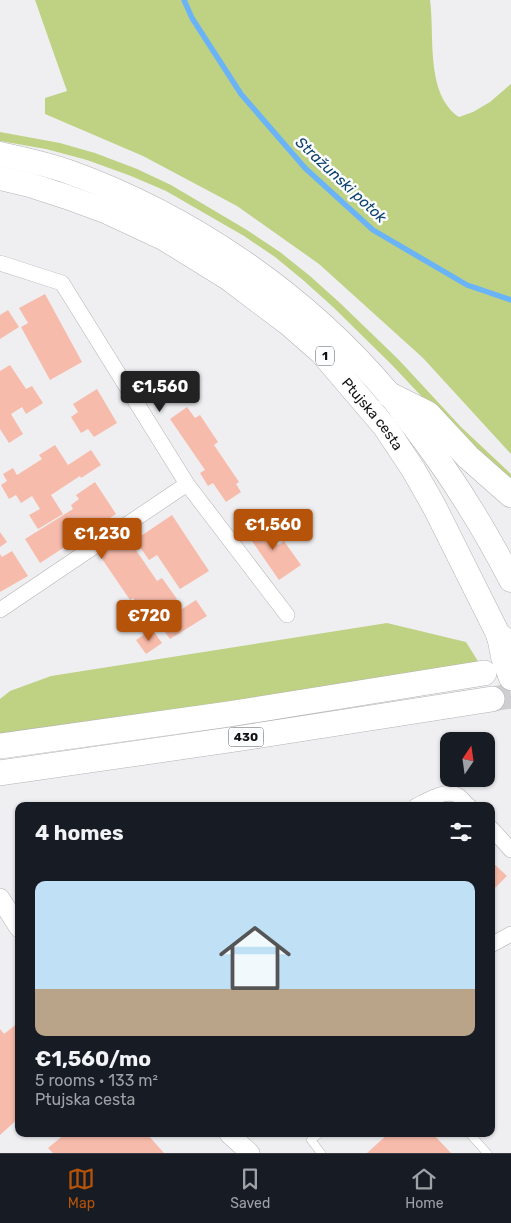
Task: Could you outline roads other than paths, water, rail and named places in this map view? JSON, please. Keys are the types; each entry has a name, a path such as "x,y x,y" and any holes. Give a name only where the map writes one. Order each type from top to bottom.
{"highway":[{"path":"390,394 428,414 468,457 511,495"},
{"name":"430","path":"0,746 230,714 484,673"},
{"name":"430","path":"0,773 492,699"}],"main road":[{"name":"Ptujska cesta","path":"0,154 68,172 114,190 172,218 239,259 293,299 364,365 390,394 460,491 511,580"},
{"name":"Ptujska cesta","path":"0,178 67,196 105,211 165,239 228,278 289,324 321,352 385,427 413,469 505,640 503,657 511,678"}],"street":[{"path":"0,264 62,283 187,484 287,615"},
{"path":"0,610 187,484"},
{"path":"424,802 447,793 457,795 465,802"},
{"path":"495,832 511,850"},
{"path":"0,898 15,922"},
{"path":"495,943 511,934"},
{"path":"232,1137 250,1153"}],"lane":[{"path":"315,1137 311,1140 322,1153"},
{"path":"473,1137 487,1153"}],"waterway":[{"name":"Stražunski potok","path":"184,0 192,18 241,94 305,168 373,230 467,285 511,300"}],"tunnel":[{"path":"492,699 511,696"}]}
